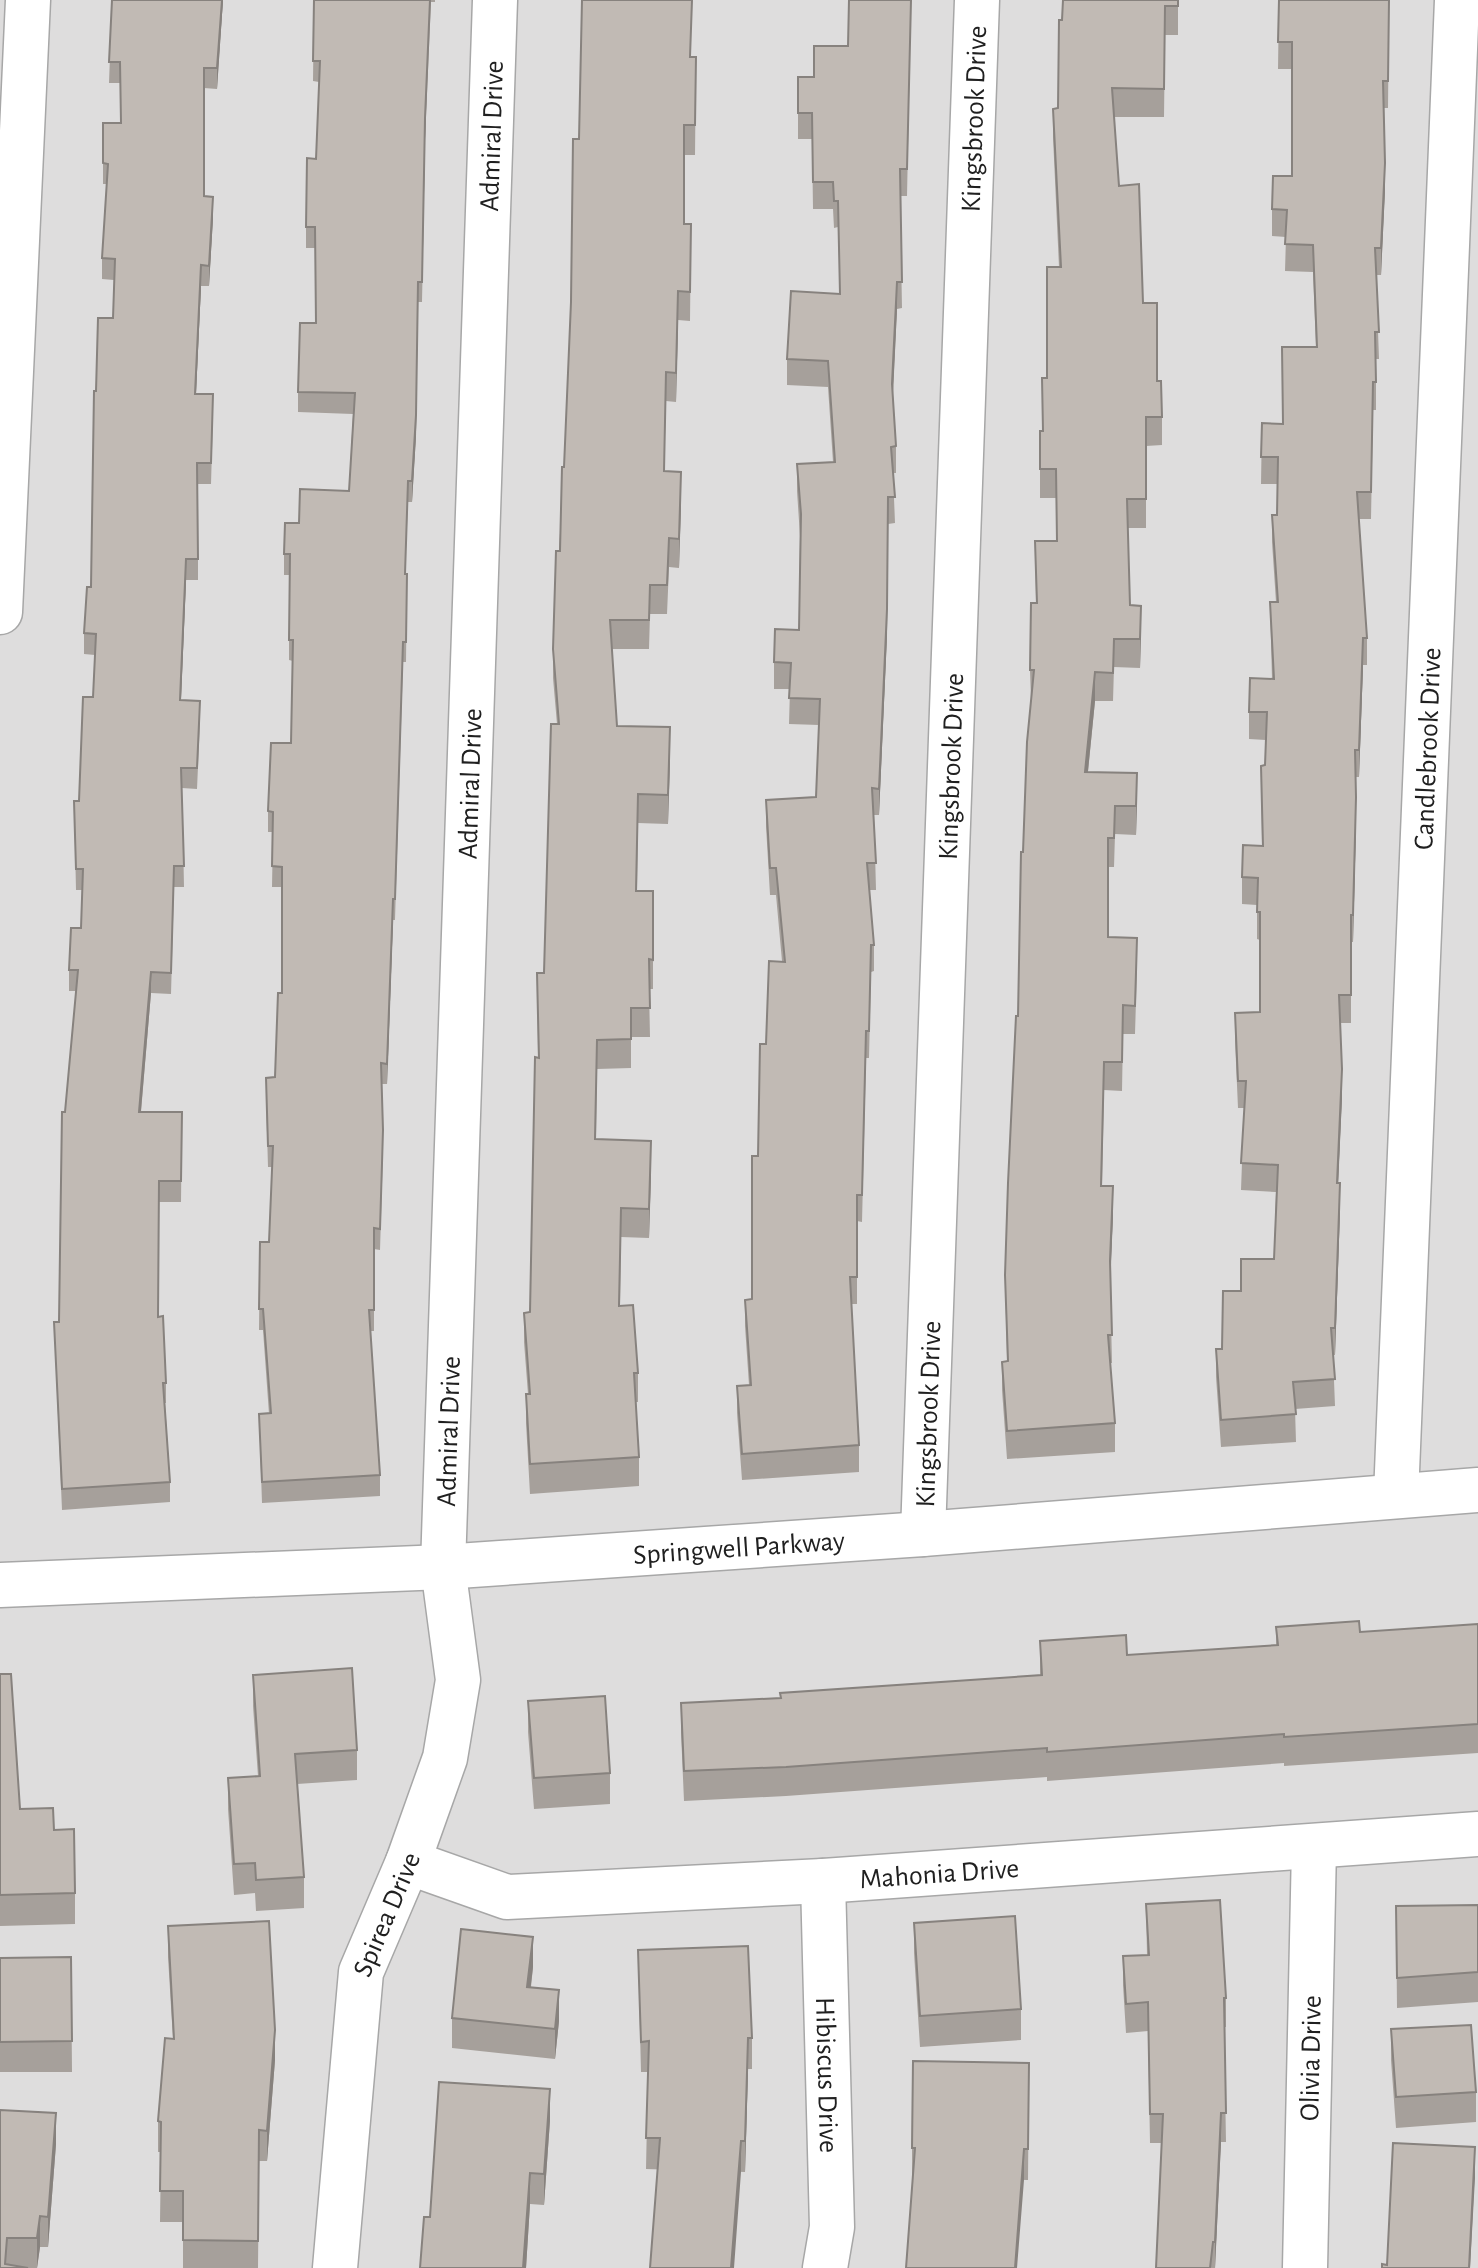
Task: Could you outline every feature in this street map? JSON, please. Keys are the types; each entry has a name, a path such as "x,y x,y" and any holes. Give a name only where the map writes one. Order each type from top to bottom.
{"street":[{"path":"0,612 28,0"},
{"name":"Admiral Drive","path":"443,1567 495,0"},
{"name":"Kingsbrook Drive","path":"923,1534 977,0"},
{"name":"Candlebrook Drive","path":"1396,1496 1457,0"},
{"name":"Springwell Parkway","path":"0,1585 443,1567 923,1534 1478,1490"},
{"name":"Spirea Drive","path":"335,2268 361,1972 408,1862 445,1758 458,1680 443,1567"},
{"name":"Mahonia Drive","path":"408,1862 507,1897 823,1881 1478,1834"},
{"name":"Olivia Drive","path":"1305,2268 1314,1847"},
{"name":"Hibiscus Drive","path":"823,1881 832,2227 825,2268"}],"shaded area":[{"path":"0,0 1478,0 1478,2268 0,2268"}],"building":[{"path":"112,0 222,0 217,68 204,68 204,196 213,197 209,266 201,265 195,394 213,394 211,463 197,463 198,559 186,559 180,700 200,701 197,768 181,768 184,866 174,866 171,973 151,972 139,1112 182,1112 181,1181 159,1181 158,1317 163,1316 166,1383 163,1383 170,1482 62,1489 54,1322 59,1322 62,1112 65,1112 78,970 69,970 71,928 81,928 83,869 76,869 74,801 79,801 83,697 93,697 96,634 84,633 87,587 91,587 98,318 113,318 115,259 102,258 108,164 103,163 103,123 121,123 120,62 109,62"},
{"path":"314,0 430,0 422,282 418,282 412,481 408,481 406,642 403,642 387,1064 381,1063 383,1130 380,1229 374,1228 374,1310 369,1310 380,1475 262,1482 259,1414 271,1413 263,1309 259,1309 260,1242 269,1242 273,1146 268,1146 266,1078 275,1077 278,993 282,993 282,867 272,866 273,812 268,811 271,743 291,743 293,640 289,640 290,554 284,554 285,523 299,523 300,489 349,491 355,393 298,392 300,323 316,323 315,227 306,227 307,158 316,159 320,61 313,61"},
{"path":"582,0 692,0 690,57 696,57 695,125 684,125 684,224 691,224 690,292 678,291 676,373 666,372 664,471 681,472 679,539 669,538 667,585 650,585 649,620 610,620 617,726 670,727 668,795 638,794 636,891 653,891 650,1008 631,1008 631,1039 597,1040 595,1139 651,1141 649,1209 621,1208 619,1306 633,1305 639,1457 530,1464 526,1394 530,1394 524,1313 530,1312 535,1057 539,1058 537,973 544,973 551,724 559,724 553,649 556,551 560,551 564,467 571,302 573,139 579,139"},
{"path":"849,0 911,0 907,169 900,169 902,282 897,282 892,384 896,446 891,447 895,497 888,497 887,609 879,789 872,788 876,863 867,863 874,945 871,945 869,1031 866,1031 862,1195 857,1195 857,1277 850,1277 859,1445 742,1454 737,1386 751,1385 745,1300 752,1299 752,1156 758,1156 760,1044 766,1044 769,961 785,962 776,868 770,868 766,800 816,797 820,699 789,698 791,663 774,662 775,629 799,630 801,514 797,464 835,462 828,361 787,359 791,291 840,294 838,201 834,201 833,182 813,182 812,113 798,113 798,77 814,77 814,46 848,46"},
{"path":"1063,0 1178,0 1178,6 1165,6 1164,89 1112,88 1119,186 1139,184 1143,303 1157,303 1157,381 1161,381 1162,417 1146,417 1146,499 1127,499 1130,605 1141,606 1140,639 1114,639 1113,673 1095,672 1085,772 1137,773 1136,806 1115,806 1114,838 1108,838 1108,937 1137,938 1135,1006 1123,1005 1122,1062 1104,1062 1101,1186 1113,1186 1110,1261 1112,1335 1108,1335 1115,1423 1007,1431 1002,1362 1008,1361 1005,1275 1018,1016 1021,852 1034,670 1030,670 1031,603 1037,603 1035,541 1057,541 1056,469 1040,469 1040,431 1043,431 1042,378 1047,378 1047,267 1061,267 1053,109 1058,108 1059,20 1062,20"},
{"path":"1279,0 1389,0 1388,81 1383,81 1385,163 1381,248 1375,248 1379,332 1375,332 1371,492 1357,492 1367,638 1363,638 1359,750 1355,750 1351,995 1339,995 1342,1069 1337,1183 1340,1183 1335,1328 1331,1328 1335,1379 1293,1382 1296,1414 1221,1420 1216,1349 1222,1349 1223,1291 1241,1291 1241,1259 1274,1259 1278,1165 1241,1163 1246,1081 1238,1081 1235,1013 1260,1012 1258,878 1242,877 1243,845 1263,846 1261,766 1265,765 1267,712 1249,712 1250,678 1274,679 1270,602 1278,602 1272,515 1277,515 1278,457 1261,457 1262,423 1283,424 1282,347 1317,347 1313,245 1285,244 1287,210 1272,209 1273,176 1292,176 1292,42 1278,42"},
{"path":"1359,1621 1360,1632 1478,1624 1478,1724 1284,1737 1284,1734 1047,1752 1047,1748 786,1767 684,1771 681,1703 781,1698 780,1693 1042,1675 1040,1641 1126,1635 1127,1655 1278,1645 1276,1627"},
{"path":"352,1668 357,1750 295,1754 304,1877 256,1880 255,1863 234,1864 228,1778 260,1776 253,1675"},
{"path":"0,1674 11,1674 20,1809 53,1808 54,1830 74,1829 75,1893 0,1895"},
{"path":"605,1696 610,1773 534,1778 528,1701"},
{"path":"1220,1900 1226,1998 1226,2113 1221,2113 1215,2242 1210,2268 1156,2268 1163,2114 1150,2114 1148,2002 1126,2004 1123,1956 1149,1955 1146,1904"},
{"path":"1478,1905 1478,1972 1397,1978 1396,1906"},
{"path":"1015,1916 1021,2009 920,2016 914,1923"},
{"path":"269,1921 275,2030 267,2131 259,2130 258,2241 183,2240 183,2191 160,2191 161,2122 158,2121 165,2038 174,2039 168,1926"},
{"path":"461,1929 533,1937 527,1987 559,1990 555,2029 452,2018"},
{"path":"748,1946 752,2038 748,2038 745,2141 741,2141 731,2268 650,2268 660,2138 646,2138 649,2041 641,2042 638,1950"},
{"path":"71,1957 72,2041 0,2042 0,1958"},
{"path":"1471,2025 1476,2092 1396,2097 1391,2029"},
{"path":"913,2061 1029,2063 1028,2149 1024,2149 1015,2268 906,2268 915,2148 912,2148"},
{"path":"439,2082 550,2089 544,2174 530,2173 523,2268 420,2268 424,2217 430,2217"},
{"path":"0,2110 56,2113 48,2217 40,2216 37,2238 7,2238 5,2264 28,2268 0,2268"},
{"path":"1393,2143 1475,2147 1469,2268 1382,2268 1382,2264 1387,2265"}]}
